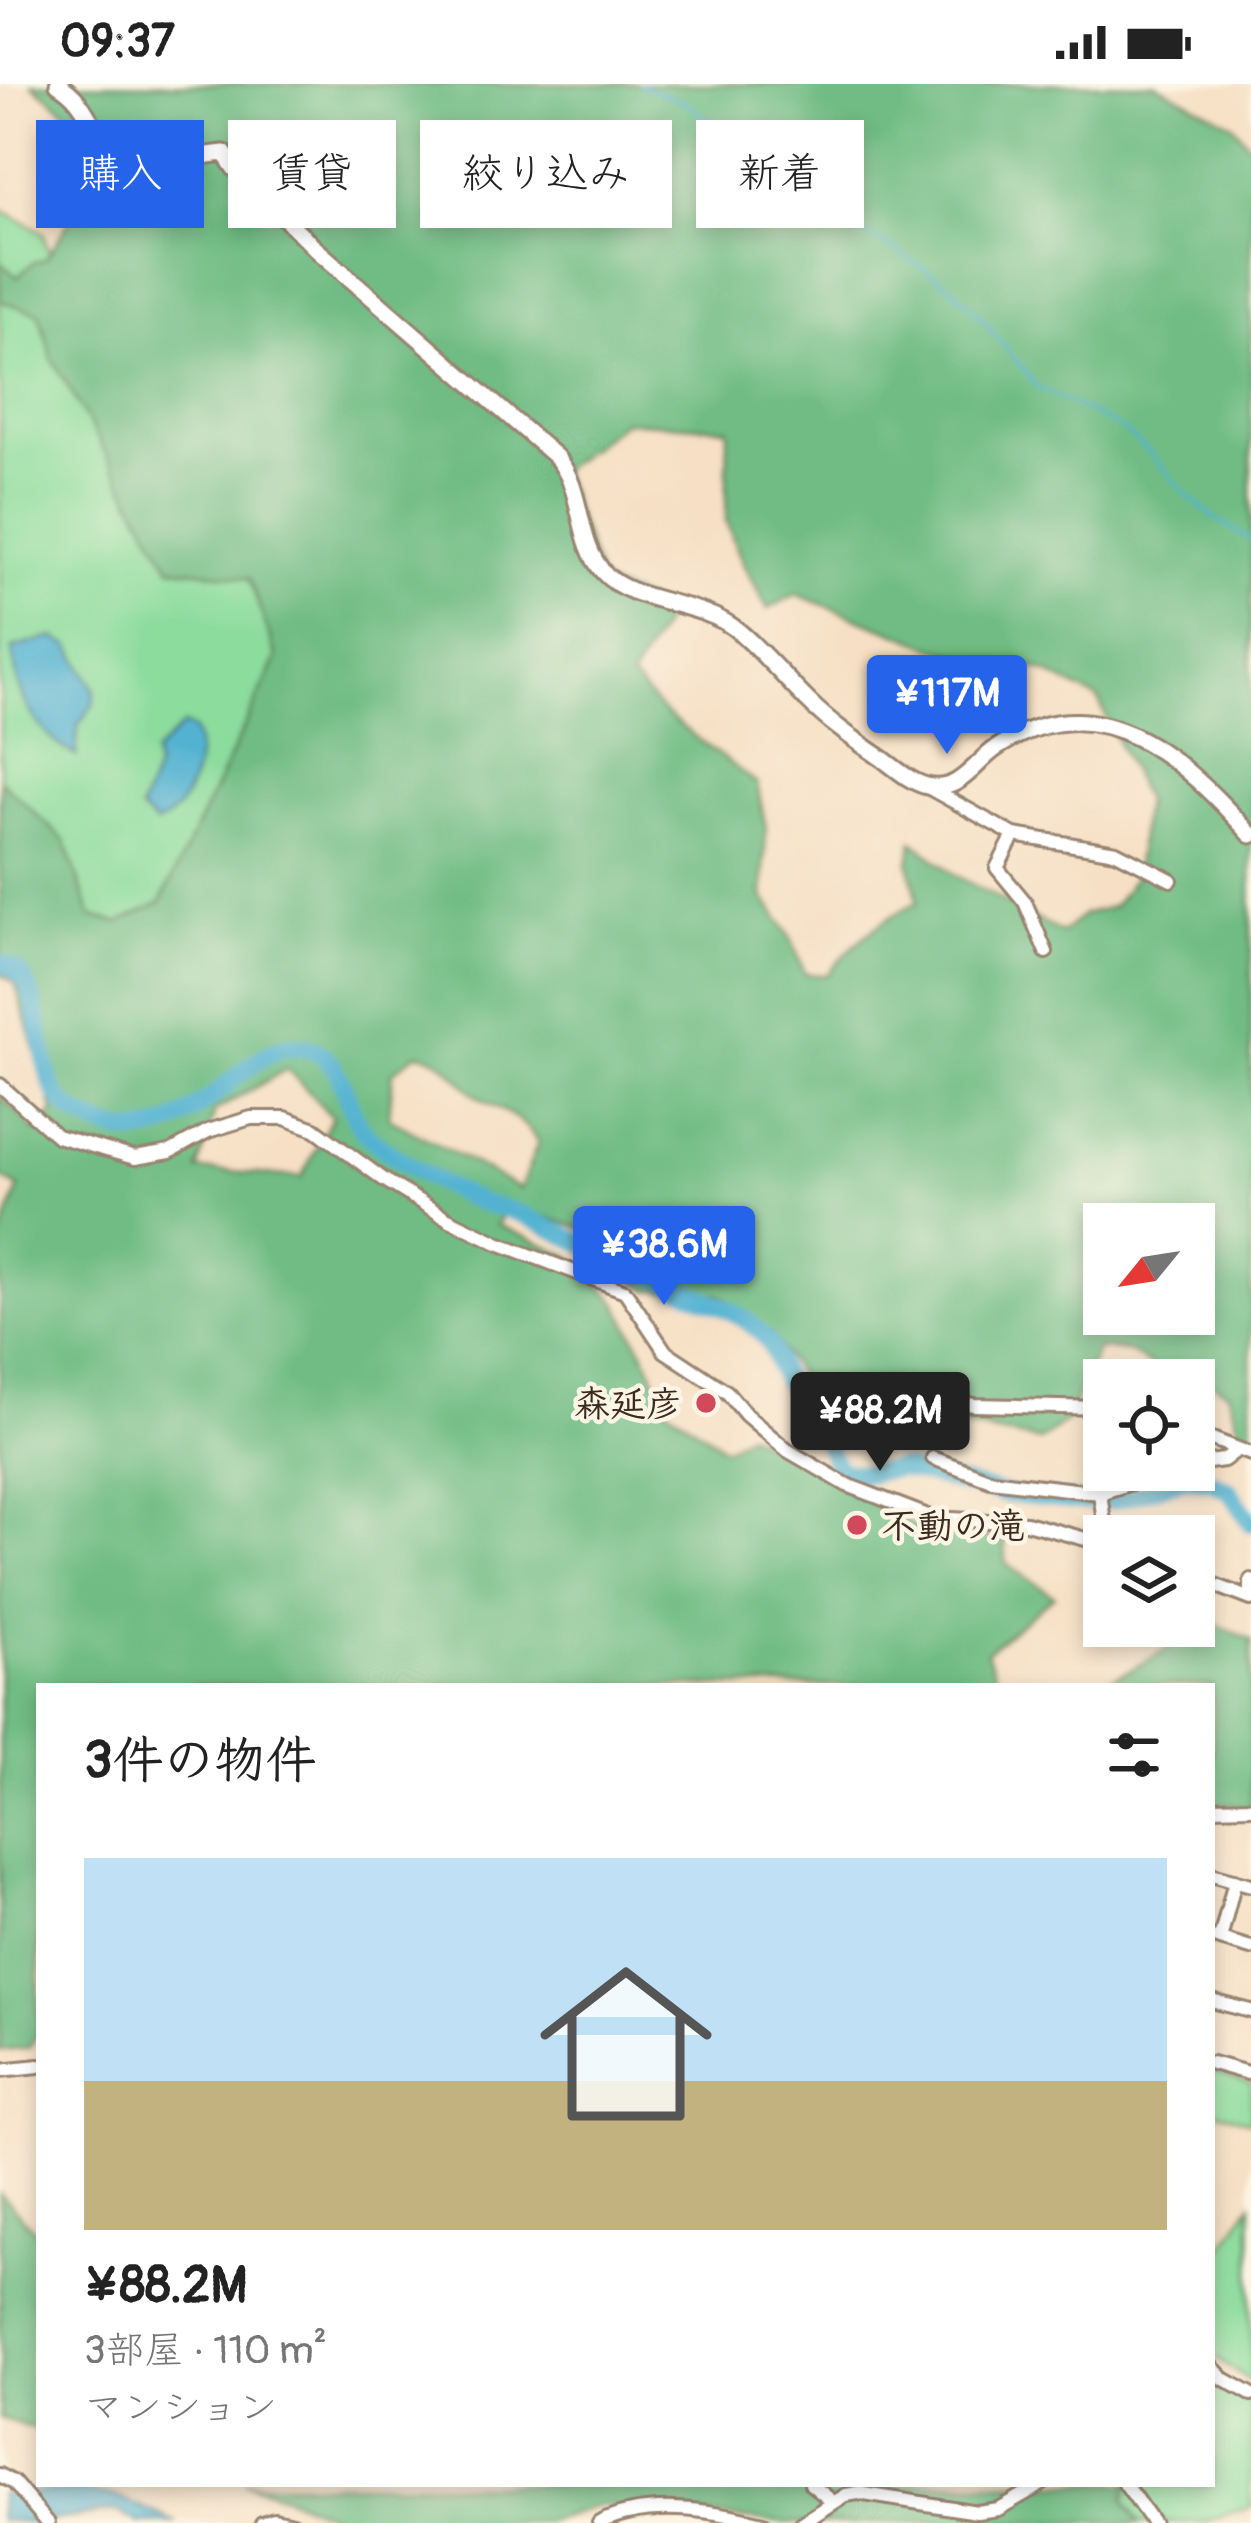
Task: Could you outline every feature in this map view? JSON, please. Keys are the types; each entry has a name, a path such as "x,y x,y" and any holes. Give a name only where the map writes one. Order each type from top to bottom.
{"street":[{"path":"58,84 86,108 106,142 142,159 224,153 235,170 316,249 556,457 570,473 592,556 606,576 722,620 838,728 925,786 1014,835 1116,852 1171,880"},
{"path":"925,786 944,787 960,781 995,748 1034,728 1079,722 1114,725 1150,742 1189,772 1251,835"},
{"path":"1014,835 997,868 1025,902 1046,952"},
{"path":"0,1085 58,1136 135,1158 170,1152 208,1131 251,1118 285,1118 315,1129 382,1179 448,1219 625,1291 665,1351 727,1392 787,1450 847,1485 933,1518 1026,1523 1083,1535"},
{"path":"892,1392 974,1406 1083,1408"},
{"path":"1215,1440 1245,1451"},
{"path":"1215,1461 1245,1451"},
{"path":"933,1458 991,1480 1106,1491"},
{"path":"1100,1493 1100,1515"},
{"path":"1215,1585 1251,1599"},
{"path":"1215,1808 1251,1808"},
{"path":"1215,1875 1251,1885"},
{"path":"1235,1880 1216,1938 1251,1948"},
{"path":"1215,2001 1251,2011"},
{"path":"1215,2064 1251,2074"},
{"path":"0,2070 36,2066"},
{"path":"1215,2370 1251,2394"},
{"path":"0,2475 14,2483 48,2523"},
{"path":"815,2487 833,2502"},
{"path":"802,2523 833,2502 858,2493 977,2512 998,2509 1037,2487"},
{"path":"1127,2487 1154,2523"},
{"path":"598,2523 634,2510 665,2509 764,2523"},
{"path":"262,2523 274,2519 292,2523"}],"green space":[{"path":"32,84 1156,84 1233,124 1251,147 1251,1442 1242,1438 1228,1392 1215,1384 1215,1359 1139,1359 1113,1349 1097,1349 1093,1359 1083,1359 1083,1383 1067,1421 1040,1441 911,1420 837,1419 798,1375 771,1333 719,1294 649,1290 624,1274 586,1230 508,1205 497,1225 571,1256 616,1301 652,1368 664,1405 725,1448 748,1433 846,1480 927,1535 1005,1537 1006,1564 1054,1596 986,1652 998,1683 36,1683 36,2036 29,2048 0,2051 0,1240 19,1188 0,1177 0,1095 36,1132 54,1112 15,983 0,974 0,780 65,841 91,916 119,923 161,902 277,658 249,578 170,567 52,358 39,313 0,301 0,262 17,277 34,262 46,259 65,228 204,228 204,120 77,120","holes":["624,421 728,428 726,521 768,609 796,594 946,652 1041,670 1098,699 1144,800 1135,876 1114,906 1083,915 1062,933 955,875 913,841 909,862 918,902 868,933 827,975 805,974 791,938 763,896 766,828 757,784 665,714 631,678 671,610 602,583 560,471","417,1053 447,1067 480,1099 530,1131 538,1143 520,1189 389,1118 393,1072","287,1069 332,1117 302,1177 198,1170 215,1111"]},
{"path":"0,209 43,232 90,387 321,623 260,799 118,950 0,847"},
{"path":"1215,1624 1251,1640 1251,1807 1215,1803 1215,1683 1100,1683 1169,1647 1215,1647"},
{"path":"1215,2071 1251,2083 1251,2122 1215,2111"},
{"path":"0,2194 36,2231 36,2430 0,2418"},
{"path":"1251,2204 1251,2383 1215,2357 1215,2259"},
{"path":"1215,2379 1251,2401 1251,2508 1204,2523 1139,2523 1124,2501 1128,2487 1215,2487"},
{"path":"254,2487 1128,2487 1124,2501 1139,2523 789,2523 600,2506 545,2523 351,2523"}],"water":[{"path":"53,637 70,646 94,688 93,705 78,725 76,756 39,724 18,681 13,648"},
{"path":"183,725 193,729 197,741 191,784 176,810 155,824 140,810 156,770 154,754"},
{"path":"80,2491 116,2496 177,2523 138,2523 114,2511 37,2522 0,2520 0,2493"}],"waterway":[{"path":"639,84 684,102 729,134 760,187 779,202 879,240 949,285 1037,387 1120,428 1189,497 1251,540"},
{"path":"0,963 16,971 26,984 51,1083 59,1098 81,1116 130,1132 160,1128 188,1114 261,1058 284,1048 319,1053 335,1069 363,1130 399,1158 466,1196 523,1215 746,1320 771,1346 786,1383 812,1412 839,1470 864,1474 900,1468 1003,1494 1079,1502 1113,1501 1185,1479 1210,1481 1229,1490 1251,1523"}],"place":[{"name":"森延彦","path":"706,1403"},
{"name":"不動の滝","path":"857,1525"}]}
